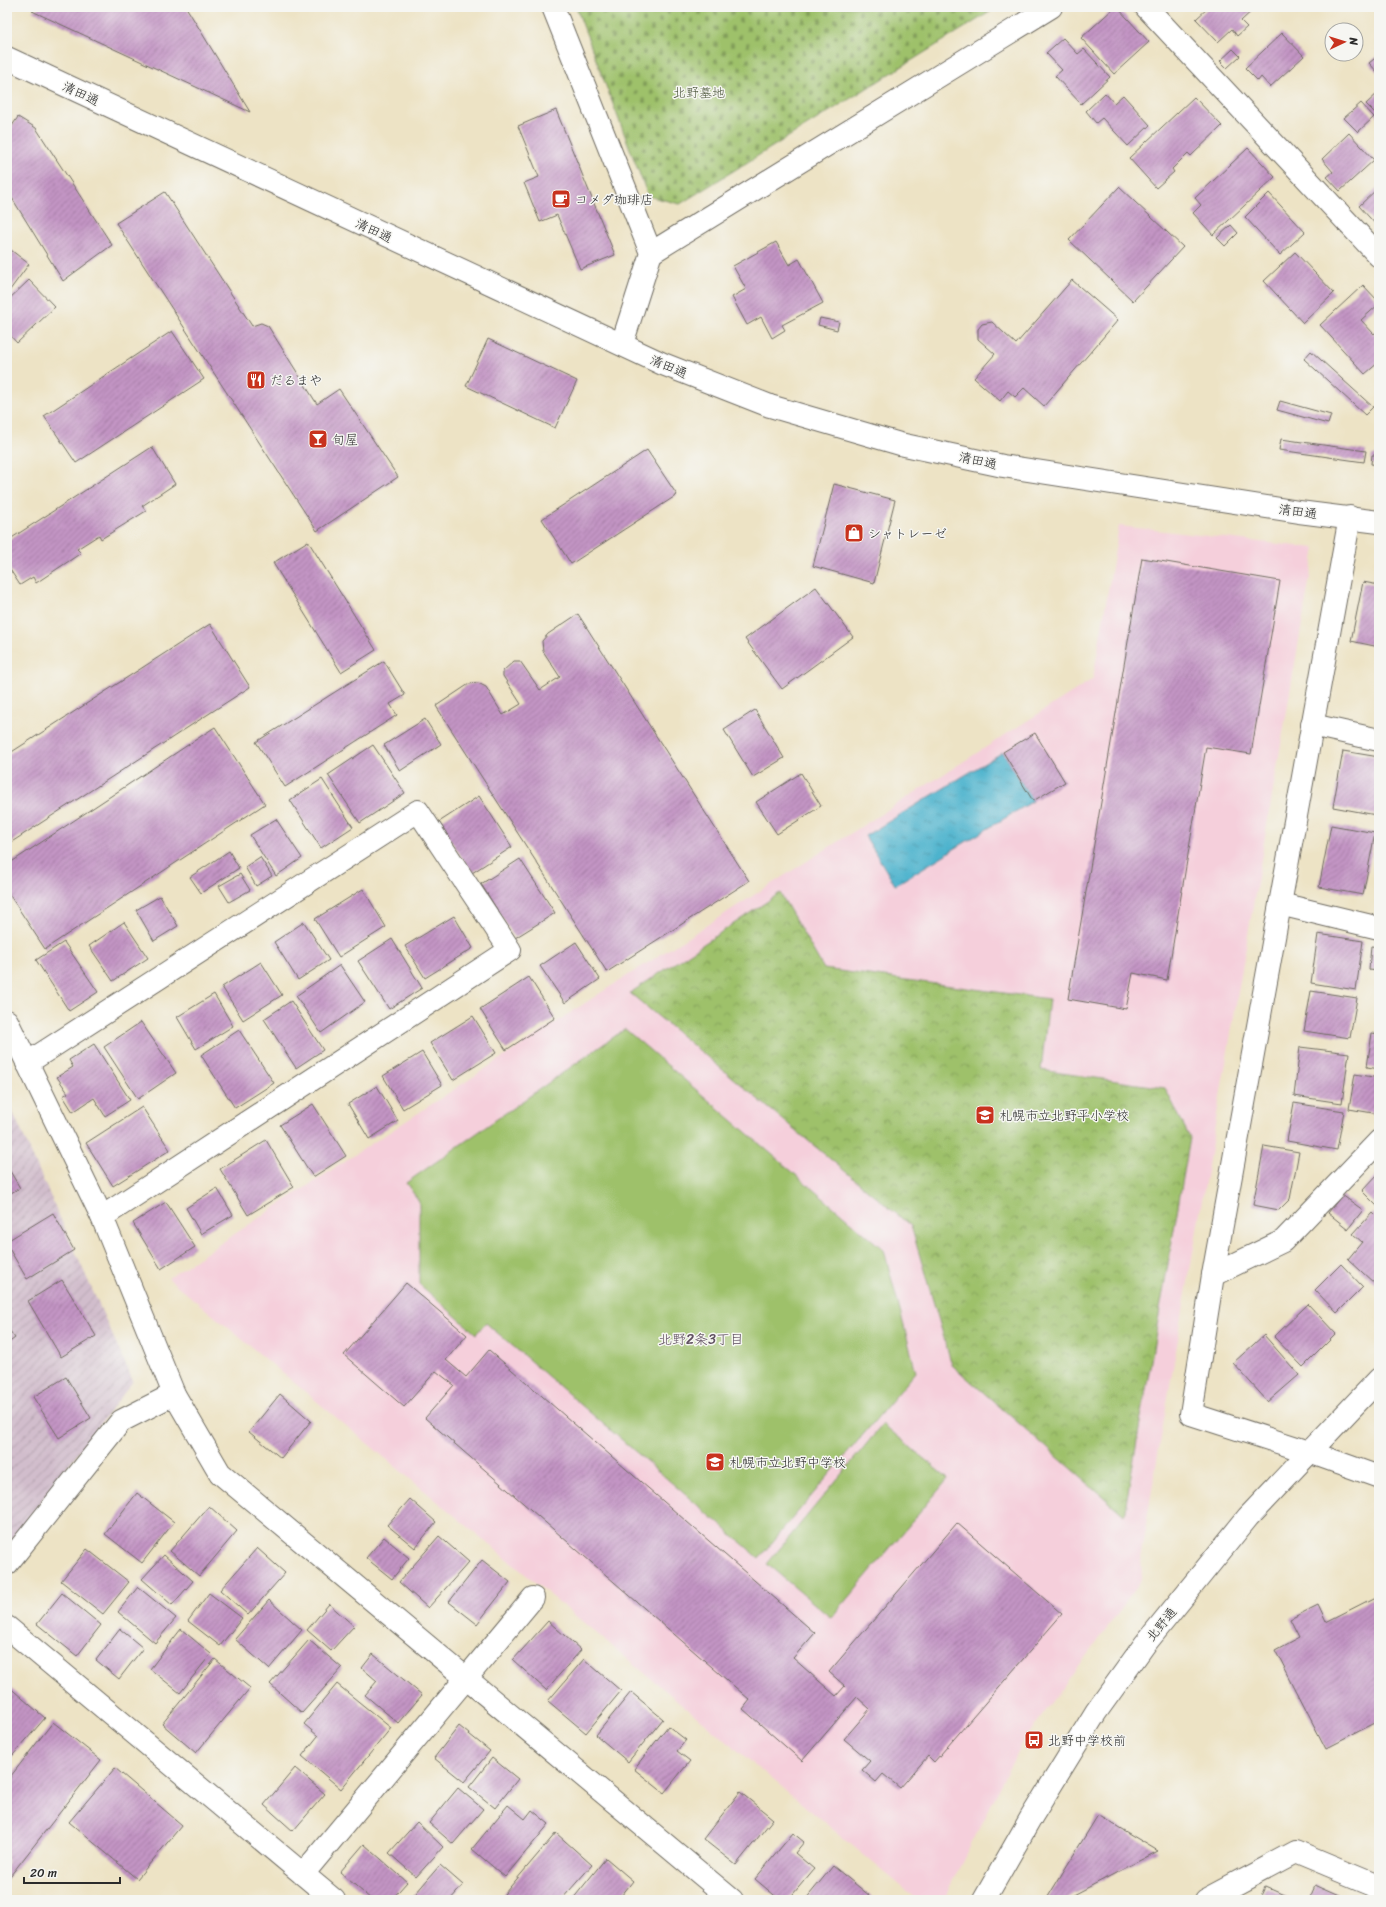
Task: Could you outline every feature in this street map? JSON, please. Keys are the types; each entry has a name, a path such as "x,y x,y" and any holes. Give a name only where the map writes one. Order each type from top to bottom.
{"street":[{"path":"554,7 651,253 622,344"},
{"path":"651,253 1051,7"},
{"path":"1146,7 1379,256"},
{"name":"清田通","path":"7,58 663,364 770,406 900,444 1003,466 1299,512 1350,517 1379,522"},
{"path":"1350,517 1213,1275 1191,1414 1309,1452 1379,1477"},
{"path":"1312,725 1379,740"},
{"path":"27,1063 418,812 510,950 102,1217"},
{"path":"1280,904 1379,928"},
{"path":"7,1021 102,1217 174,1394 220,1473 732,1900"},
{"path":"1213,1275 1283,1241 1379,1141"},
{"name":"北野通","path":"984,1900 1032,1816 1096,1712 1145,1644 1248,1517 1379,1379"},
{"path":"7,1564 121,1421 174,1394"},
{"path":"303,1874 533,1598"},
{"path":"7,1627 334,1900"},
{"path":"1206,1900 1295,1852 1379,1887"}],"shaded area":[{"path":"1119,526 1315,548 1141,1553 1142,1580 1023,1742 943,1900 918,1900 168,1278 605,990 1093,679"},
{"path":"7,1099 133,1381 7,1546"}],"green space":[{"name":"北野墓地","path":"576,7 998,7 680,204 648,196"},
{"path":"780,893 824,969 1049,999 1041,1070 1165,1088 1190,1138 1124,1515 952,1365 911,1226 630,993"},
{"path":"625,1029 884,1250 916,1372 759,1558 486,1323 476,1334 419,1284 419,1201 406,1183"},
{"path":"883,1424 948,1479 831,1618 767,1564"}],"water":[{"path":"1003,752 1033,801 895,885 865,836"}],"building":[{"path":"40,7 186,7 250,112 32,11"},
{"path":"1115,7 1117,7 1149,42 1114,74 1081,38"},
{"path":"1209,7 1256,7 1241,21 1247,27 1237,36 1232,29 1218,42 1196,19"},
{"path":"1282,33 1304,56 1270,87 1261,77 1258,81 1245,68"},
{"path":"1063,38 1078,54 1084,49 1110,77 1081,104 1055,76 1062,70 1046,53"},
{"path":"1233,49 1240,56 1227,68 1220,61"},
{"path":"1379,55 1379,74 1369,63"},
{"path":"1379,92 1379,117 1366,104"},
{"path":"1105,93 1114,103 1123,95 1150,125 1128,146 1102,118 1096,123 1086,111"},
{"path":"1194,97 1222,126 1191,156 1188,153 1172,169 1174,172 1156,188 1129,158"},
{"path":"1361,103 1374,117 1358,132 1344,118"},
{"name":"コメダ珈琲店","path":"556,110 615,255 580,269 557,215 540,222 524,183 539,177 518,126"},
{"path":"18,117 36,128 112,245 63,281 12,198 7,194 7,133"},
{"path":"1349,133 1374,160 1340,191 1327,177 1333,172 1322,159"},
{"path":"1248,148 1275,177 1213,235 1193,213 1201,205 1195,198"},
{"path":"1119,187 1183,247 1133,301 1069,240"},
{"path":"1379,187 1379,228 1359,206"},
{"path":"165,192 252,326 261,323 268,326 317,404 339,389 398,477 317,531 116,223"},
{"path":"1269,193 1305,232 1280,255 1245,217"},
{"path":"1231,225 1238,233 1225,246 1217,238"},
{"path":"776,242 789,265 799,259 823,303 782,325 785,330 772,338 761,317 747,325 732,297 746,289 733,266"},
{"path":"7,247 29,264 7,294"},
{"path":"1295,252 1334,293 1303,323 1264,281"},
{"path":"29,280 55,307 17,343 7,332 7,301"},
{"path":"1072,280 1118,320 1044,406 1024,388 1015,397 1008,391 1000,401 974,378 995,354 978,339 978,329 982,324 992,322 1016,344"},
{"path":"1363,285 1379,302 1379,304 1361,320 1374,334 1379,329 1379,362 1365,374 1320,325"},
{"path":"820,318 839,322 837,330 818,325"},
{"path":"172,331 204,379 76,463 44,416"},
{"path":"488,339 577,381 555,428 466,386"},
{"path":"1311,351 1373,407 1365,415 1304,359"},
{"path":"1280,401 1331,415 1328,424 1277,410"},
{"path":"1281,439 1366,451 1364,462 1279,450"},
{"path":"152,447 175,484 142,506 146,511 101,539 99,535 77,549 81,553 36,583 33,577 20,585 7,565 7,541"},
{"path":"647,450 677,495 571,564 542,519"},
{"path":"1372,455 1379,455 1379,465 1371,464"},
{"name":"シャトレーゼ","path":"834,484 895,500 874,583 813,566"},
{"path":"308,541 376,650 341,672 273,563"},
{"path":"1142,558 1280,581 1251,754 1206,747 1167,980 1133,973 1126,1009 1068,999"},
{"path":"1363,582 1379,585 1379,647 1351,641"},
{"path":"816,587 853,637 782,689 745,639"},
{"path":"578,614 749,881 607,972 436,706 469,684 478,683 486,687 503,715 521,704 503,676 503,671 514,661 520,661 540,690 560,677 543,651 542,641 548,634"},
{"path":"210,624 250,687 7,845 7,755"},
{"path":"384,661 405,695 390,704 397,715 285,787 256,742"},
{"path":"755,710 784,758 753,777 724,730"},
{"path":"425,719 441,744 400,771 384,745"},
{"path":"215,727 265,804 45,949 7,891 7,865"},
{"path":"1035,733 1065,782 1033,801 1003,752"},
{"path":"373,745 405,793 360,823 328,775"},
{"path":"1343,751 1379,757 1379,801 1376,815 1333,807"},
{"path":"801,773 821,806 777,834 756,802"},
{"path":"322,779 353,827 321,848 290,800"},
{"path":"479,796 512,847 472,873 439,822"},
{"path":"276,819 302,858 276,876 250,835"},
{"path":"1331,825 1375,833 1363,895 1319,887"},
{"path":"229,851 239,868 201,893 190,877"},
{"path":"260,857 272,876 256,886 245,867"},
{"path":"520,859 555,913 515,938 481,884"},
{"path":"240,874 250,890 229,902 219,886"},
{"path":"363,889 386,927 339,957 315,919"},
{"path":"160,896 178,926 154,941 136,910"},
{"path":"454,916 473,948 425,978 405,946"},
{"path":"124,922 148,958 113,981 89,946"},
{"path":"304,922 329,960 298,980 274,942"},
{"path":"1318,934 1363,941 1356,990 1311,983"},
{"path":"392,939 422,988 389,1009 358,961"},
{"path":"64,942 98,992 69,1011 36,960"},
{"path":"576,942 600,979 565,1003 540,966"},
{"path":"1371,946 1379,947 1379,971 1369,970"},
{"path":"261,962 282,995 243,1020 222,987"},
{"path":"340,965 365,1002 321,1033 296,996"},
{"path":"529,977 555,1018 506,1050 480,1009"},
{"path":"1311,991 1357,998 1350,1038 1304,1031"},
{"path":"214,994 233,1026 196,1049 177,1017"},
{"path":"291,1001 323,1050 296,1068 264,1019"},
{"path":"473,1016 496,1053 453,1080 430,1043"},
{"path":"141,1022 176,1073 138,1099 104,1047"},
{"path":"239,1030 274,1083 235,1108 201,1055"},
{"path":"1372,1033 1379,1034 1379,1069 1367,1067"},
{"path":"94,1044 130,1100 105,1116 94,1098 73,1112 63,1096 68,1093 57,1077 73,1067 69,1060"},
{"path":"1300,1047 1349,1053 1342,1103 1294,1096"},
{"path":"422,1052 442,1085 403,1109 383,1076"},
{"path":"1355,1074 1379,1078 1379,1114 1349,1109"},
{"path":"377,1086 398,1121 369,1139 348,1104"},
{"path":"1294,1103 1344,1111 1337,1150 1287,1141"},
{"path":"313,1104 346,1156 313,1177 280,1125"},
{"path":"142,1107 170,1150 113,1186 86,1143"},
{"path":"266,1140 294,1187 248,1215 220,1169"},
{"path":"1264,1146 1299,1152 1290,1199 1279,1210 1253,1205"},
{"path":"7,1166 20,1188 7,1195"},
{"path":"1379,1173 1379,1208 1362,1191"},
{"path":"217,1188 233,1215 201,1234 186,1208"},
{"path":"1342,1195 1363,1210 1348,1229 1328,1213"},
{"path":"166,1202 195,1247 161,1269 133,1223"},
{"path":"53,1213 74,1250 27,1279 7,1245 7,1241"},
{"path":"1372,1213 1379,1220 1379,1279 1375,1284 1348,1259 1362,1242 1353,1234"},
{"path":"1341,1264 1363,1287 1337,1313 1315,1290"},
{"path":"62,1280 96,1336 61,1357 28,1301"},
{"path":"406,1283 467,1335 446,1360 466,1377 489,1350 815,1633 793,1658 836,1696 845,1686 829,1672 957,1523 1062,1614 934,1762 928,1756 900,1788 883,1774 876,1782 862,1770 870,1761 844,1739 870,1709 857,1697 802,1761 743,1709 750,1700 425,1418 454,1385 436,1371 404,1407 344,1355"},
{"path":"1308,1304 1336,1334 1303,1367 1274,1337"},
{"path":"7,1327 15,1338 7,1344"},
{"path":"1264,1335 1299,1375 1268,1402 1233,1363"},
{"path":"66,1377 91,1418 59,1438 33,1397"},
{"path":"280,1394 311,1421 281,1458 249,1432"},
{"path":"137,1493 174,1522 142,1563 105,1534"},
{"path":"410,1499 436,1522 415,1548 387,1525"},
{"path":"209,1506 237,1531 199,1576 170,1551"},
{"path":"439,1536 469,1562 428,1608 399,1582"},
{"path":"384,1537 409,1558 392,1579 366,1558"},
{"path":"257,1548 285,1573 248,1615 220,1590"},
{"path":"87,1549 129,1582 103,1614 61,1581"},
{"path":"164,1555 193,1581 172,1605 142,1579"},
{"path":"482,1560 510,1582 477,1624 449,1602"},
{"path":"138,1587 176,1618 155,1643 118,1612"},
{"path":"62,1593 101,1625 77,1656 37,1624"},
{"path":"209,1593 242,1618 220,1646 188,1621"},
{"path":"1379,1595 1379,1722 1326,1749 1275,1650 1299,1637 1290,1619 1318,1605 1326,1622"},
{"path":"269,1600 302,1630 269,1669 235,1639"},
{"path":"329,1604 354,1626 331,1651 307,1630"},
{"path":"548,1621 581,1650 546,1690 513,1660"},
{"path":"120,1629 143,1648 119,1679 96,1660"},
{"path":"181,1629 211,1654 180,1693 150,1669"},
{"path":"309,1640 342,1668 302,1713 270,1684"},
{"path":"373,1654 422,1695 398,1723 365,1695 377,1681 362,1668"},
{"path":"215,1659 250,1688 196,1753 162,1724"},
{"path":"584,1659 621,1691 586,1733 548,1701"},
{"path":"337,1684 391,1728 341,1789 302,1756 318,1736 304,1724"},
{"path":"7,1685 45,1718 7,1762"},
{"path":"631,1692 663,1719 628,1762 596,1735"},
{"path":"53,1722 101,1760 7,1880 7,1781"},
{"path":"459,1726 490,1751 464,1782 434,1758"},
{"path":"668,1726 686,1740 677,1751 690,1761 664,1793 634,1769"},
{"path":"492,1758 518,1779 495,1808 469,1787"},
{"path":"115,1768 182,1825 137,1879 69,1822"},
{"path":"295,1768 325,1794 293,1831 264,1805"},
{"path":"458,1788 483,1809 453,1844 429,1823"},
{"path":"740,1792 773,1819 736,1865 703,1839"},
{"path":"508,1805 525,1819 532,1810 549,1824 505,1877 472,1849"},
{"path":"1098,1815 1158,1851 1064,1900 1046,1900"},
{"path":"417,1822 443,1847 416,1877 389,1853"},
{"path":"556,1833 592,1865 561,1900 499,1900"},
{"path":"793,1833 804,1842 795,1853 814,1869 788,1900 780,1900 755,1879"},
{"path":"364,1844 407,1882 391,1900 372,1900 340,1872"},
{"path":"606,1858 633,1881 618,1900 572,1900"},
{"path":"440,1865 463,1885 450,1900 410,1900"},
{"path":"833,1866 875,1900 805,1900"},
{"path":"1316,1884 1352,1900 1309,1900"},
{"path":"1266,1887 1293,1899 1260,1900"}],"place":[{"name":"コメダ珈琲店","path":"561,199"},
{"name":"だるまや","path":"256,380"},
{"name":"旬屋","path":"318,439"},
{"name":"シャトレーゼ","path":"854,533"},
{"name":"札幌市立北野平小学校","path":"985,1115"},
{"name":"札幌市立北野中学校","path":"715,1462"},
{"name":"北野中学校前","path":"1034,1740"}],"district":[{"name":"北野2条3丁目","path":"701,1339"}]}
